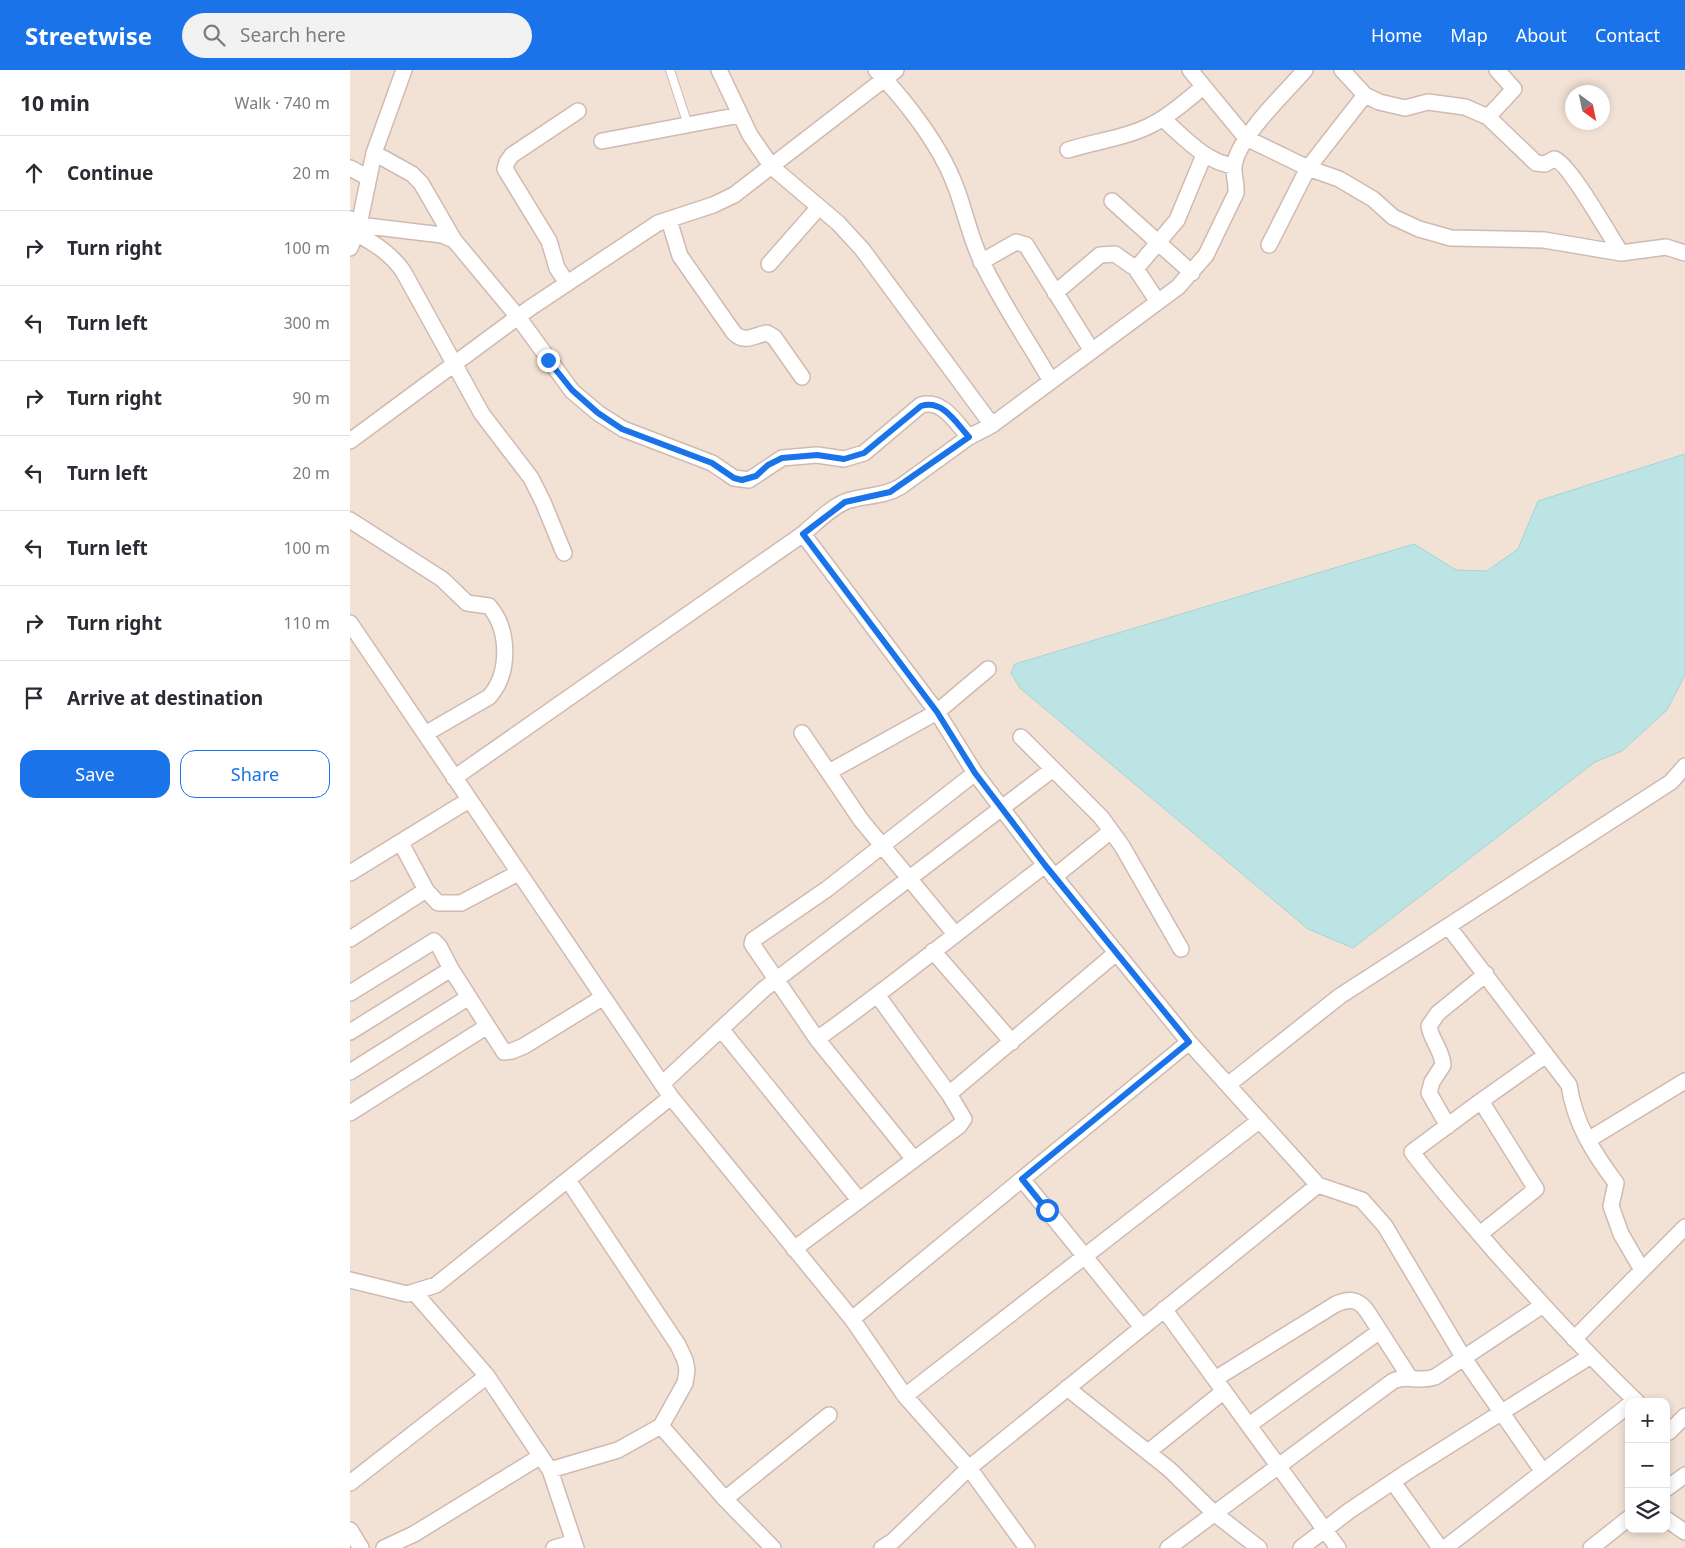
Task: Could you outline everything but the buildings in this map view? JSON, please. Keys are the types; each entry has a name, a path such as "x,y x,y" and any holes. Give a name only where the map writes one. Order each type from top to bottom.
{"street":[{"path":"350,248 374,153 404,70"},
{"path":"719,70 740,115 772,167 838,223 882,274 992,425"},
{"path":"1190,70 1202,87 1246,138 1308,168 1339,179 1373,199 1393,217 1419,229 1451,238 1544,240 1621,253 1666,248 1685,252"},
{"path":"454,778 803,534 845,502 890,492 969,437 992,425 1158,302 1192,273 1206,255 1236,193 1234,166 1246,138 1305,70"},
{"path":"1342,70 1365,95 1379,102 1405,108 1428,102 1465,107 1488,117 1536,163 1545,164 1554,160 1560,162 1581,189 1621,253"},
{"path":"1488,117 1514,90 1497,70"},
{"path":"350,441 518,316 658,223 734,196 772,167 885,73 943,159 955,185 966,224 981,262 1051,381"},
{"path":"1068,150 1136,132 1163,118 1202,87"},
{"path":"1269,245 1308,168 1365,95"},
{"path":"567,283 557,268 549,241 505,169 506,162 512,155 578,111"},
{"path":"602,141 740,115"},
{"path":"1163,118 1204,155 1219,164 1234,166"},
{"path":"374,153 412,174 421,183 454,240 518,316 572,390 598,413 622,429 712,463 734,478 742,480 756,476 768,465 782,458 817,455 844,459 864,453 921,406 930,403 942,408 969,437"},
{"path":"1134,266 1140,264 1178,220 1204,155"},
{"path":"350,168 369,178"},
{"path":"1112,201 1192,273"},
{"path":"769,264 819,207"},
{"path":"669,220 680,256 734,333 739,338 747,340 767,333 774,337 802,377"},
{"path":"355,226 442,235 454,240"},
{"path":"355,226 392,257 403,271 482,414 531,478 544,502 564,553"},
{"path":"981,262 1010,245 1021,242 1026,245 1092,351"},
{"path":"1055,293 1100,255 1116,254 1134,266 1158,302"},
{"path":"350,520 442,579 467,603 489,606 500,623 505,664 497,688 489,697 425,734"},
{"path":"803,534 937,712 975,773 1004,808 1049,871 1189,1042 1229,1084 1318,1185 1362,1200 1385,1226 1463,1357 1543,1472"},
{"path":"350,623 602,998 671,1097 852,1319 905,1396 969,1468 1027,1548"},
{"path":"829,772 937,712 988,669"},
{"path":"802,733 861,820 910,877 955,934"},
{"path":"1021,737 1080,793 1111,831 1163,914 1181,949"},
{"path":"1229,1084 1340,996 1670,782 1685,766"},
{"path":"662,1084 764,989 777,981 1053,769"},
{"path":"913,1158 817,1039 755,952 752,944 753,940 826,889 975,773"},
{"path":"350,873 470,800"},
{"path":"817,1039 878,996 955,934 1111,831"},
{"path":"401,843 426,890 438,903 462,902 518,873"},
{"path":"350,939 426,890"},
{"path":"1448,926 1569,1085 1573,1109 1593,1152 1616,1183 1611,1206 1621,1234 1642,1270"},
{"path":"350,993 434,941 439,946 486,1027 504,1052 512,1051 602,998"},
{"path":"933,951 1012,1042"},
{"path":"950,1094 1116,952"},
{"path":"350,1032 451,969"},
{"path":"1448,1126 1429,1093 1432,1082 1443,1065 1439,1050 1430,1036 1429,1026 1438,1013 1486,974"},
{"path":"794,1249 913,1158 959,1126 964,1119 950,1094 878,996"},
{"path":"350,1072 469,998"},
{"path":"350,1113 486,1027"},
{"path":"721,1029 859,1200"},
{"path":"852,1319 1189,1042"},
{"path":"1546,1055 1412,1152 1435,1183 1480,1234 1574,1339 1630,1398"},
{"path":"1588,1140 1685,1081"},
{"path":"350,1280 407,1294 436,1285 671,1097"},
{"path":"1480,1234 1536,1189 1482,1101"},
{"path":"905,1396 1260,1120"},
{"path":"1022,1179 1142,1327"},
{"path":"550,1470 618,1450 661,1426 685,1383 687,1370 685,1360 678,1345 568,1180"},
{"path":"891,1546 969,1468 1318,1185"},
{"path":"1574,1339 1642,1270 1683,1234"},
{"path":"414,1292 486,1376 550,1470 575,1545 554,1548"},
{"path":"1148,1452 1219,1385 1346,1300 1354,1300 1361,1303 1410,1378"},
{"path":"1168,1548 1393,1381 1401,1377 1424,1381 1435,1377 1543,1305"},
{"path":"1164,1309 1338,1548"},
{"path":"1248,1425 1380,1331"},
{"path":"1300,1548 1348,1511 1591,1356"},
{"path":"350,1483 486,1376"},
{"path":"1067,1388 1169,1469 1214,1513 1259,1548"},
{"path":"1445,1548 1625,1409"},
{"path":"725,1499 830,1415"},
{"path":"1670,1431 1685,1416"},
{"path":"661,1426 725,1499 773,1548"},
{"path":"393,1547 541,1456"},
{"path":"1667,1488 1685,1475"},
{"path":"1392,1482 1440,1548"},
{"path":"1591,1548 1625,1521"},
{"path":"1670,1522 1685,1532"},
{"path":"350,1530 361,1548"}],"lane":[{"path":"670,70 688,125"}],"shaded area":[{"path":"350,70 1685,70 1685,1548 350,1548"}],"water":[{"path":"1685,454 1685,675 1667,710 1622,751 1595,762 1353,948 1308,929 1020,688 1011,673 1015,664 1414,544 1456,570 1487,571 1518,549 1538,501"}],"route":[{"path":"548,360 572,390 598,413 622,429 712,463 734,478 742,480 749,480 768,465 782,458 817,455 844,459 864,453 921,406 930,403 942,408 969,437 890,492 852,500 836,506 803,534 937,712 975,773 1004,808 1045,865 1091,923 1189,1042 1022,1179 1047,1210"}]}
